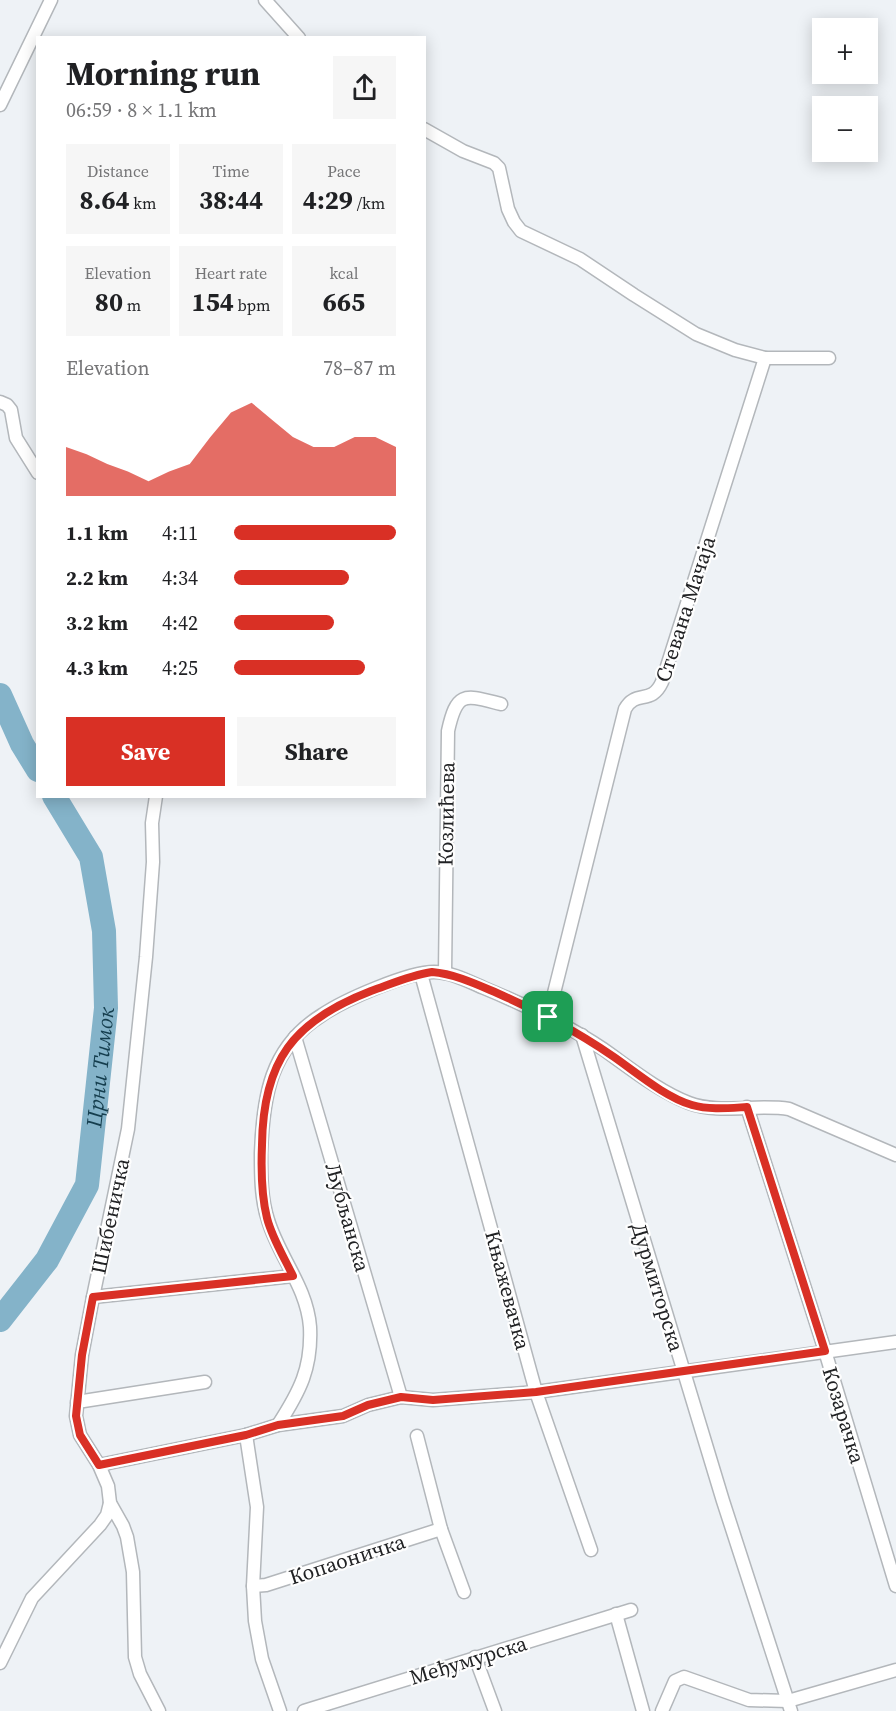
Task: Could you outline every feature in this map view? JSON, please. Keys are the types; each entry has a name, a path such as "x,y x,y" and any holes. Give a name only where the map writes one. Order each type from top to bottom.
{"street":[{"path":"0,105 51,0"},
{"path":"265,0 297,36"},
{"path":"426,130 463,151 494,162 499,168 508,209 521,231 580,259 696,333 735,350 765,358 829,357"},
{"name":"Стевана Мачаја","path":"548,1017 624,713 630,701 652,695 658,691 662,682 765,358"},
{"path":"0,402 7,405 11,411 16,438 36,470"},
{"name":"Козлићева","path":"445,973 448,731 454,709 460,700 474,697 501,704"},
{"name":"Шибеничка","path":"156,798 152,823 152,883 139,1037 128,1129 82,1355 76,1416 80,1435 99,1465 108,1486 110,1503 128,1537 133,1572 135,1657 140,1674 159,1711"},
{"path":"278,1425 296,1398 304,1378 310,1350 310,1325 304,1296 277,1244 267,1219 261,1168 262,1119 268,1089 278,1062 295,1037 321,1015 350,999 421,974 445,973 490,990 582,1035 681,1100 710,1108 774,1106 789,1109 896,1155"},
{"name":"Књажевачка","path":"421,974 536,1392 591,1550"},
{"name":"Дурмиторска","path":"582,1035 723,1501 789,1706"},
{"name":"Љубљанска","path":"295,1037 401,1397"},
{"name":"Козарачка","path":"747,1107 825,1351 896,1586"},
{"path":"93,1297 293,1276"},
{"path":"99,1465 246,1435 278,1425 343,1416 368,1405 401,1397 433,1400 536,1392 896,1342"},
{"path":"77,1402 205,1382"},
{"path":"246,1435 257,1507 253,1586 255,1621 262,1659 280,1711"},
{"path":"417,1436 441,1529 464,1592"},
{"path":"0,1663 32,1598 100,1525 107,1515 110,1503"},
{"name":"Копаоничка","path":"253,1586 266,1585 441,1529"},
{"name":"Међумурска","path":"311,1710 631,1610"},
{"path":"616,1614 643,1711"},
{"path":"475,1657 495,1711"},
{"path":"662,1711 675,1681 684,1677 749,1700 789,1706 896,1670"}],"waterway":[{"name":"Црни Тимок","path":"0,695 22,744 36,767"},
{"name":"Црни Тимок","path":"0,1320 47,1260 87,1185 106,1008 104,931 91,857 55,798"}],"route":[{"path":"432,972 445,973 468,981 548,1017 582,1035 681,1100 710,1108 747,1107 825,1351 536,1392 433,1400 401,1397 368,1405 343,1416 278,1425 246,1435 99,1465 80,1435 76,1416 82,1355 93,1297 293,1276 267,1219 261,1168 262,1119 268,1089 278,1062 295,1037 305,1027 350,999 400,980 432,972"}]}
